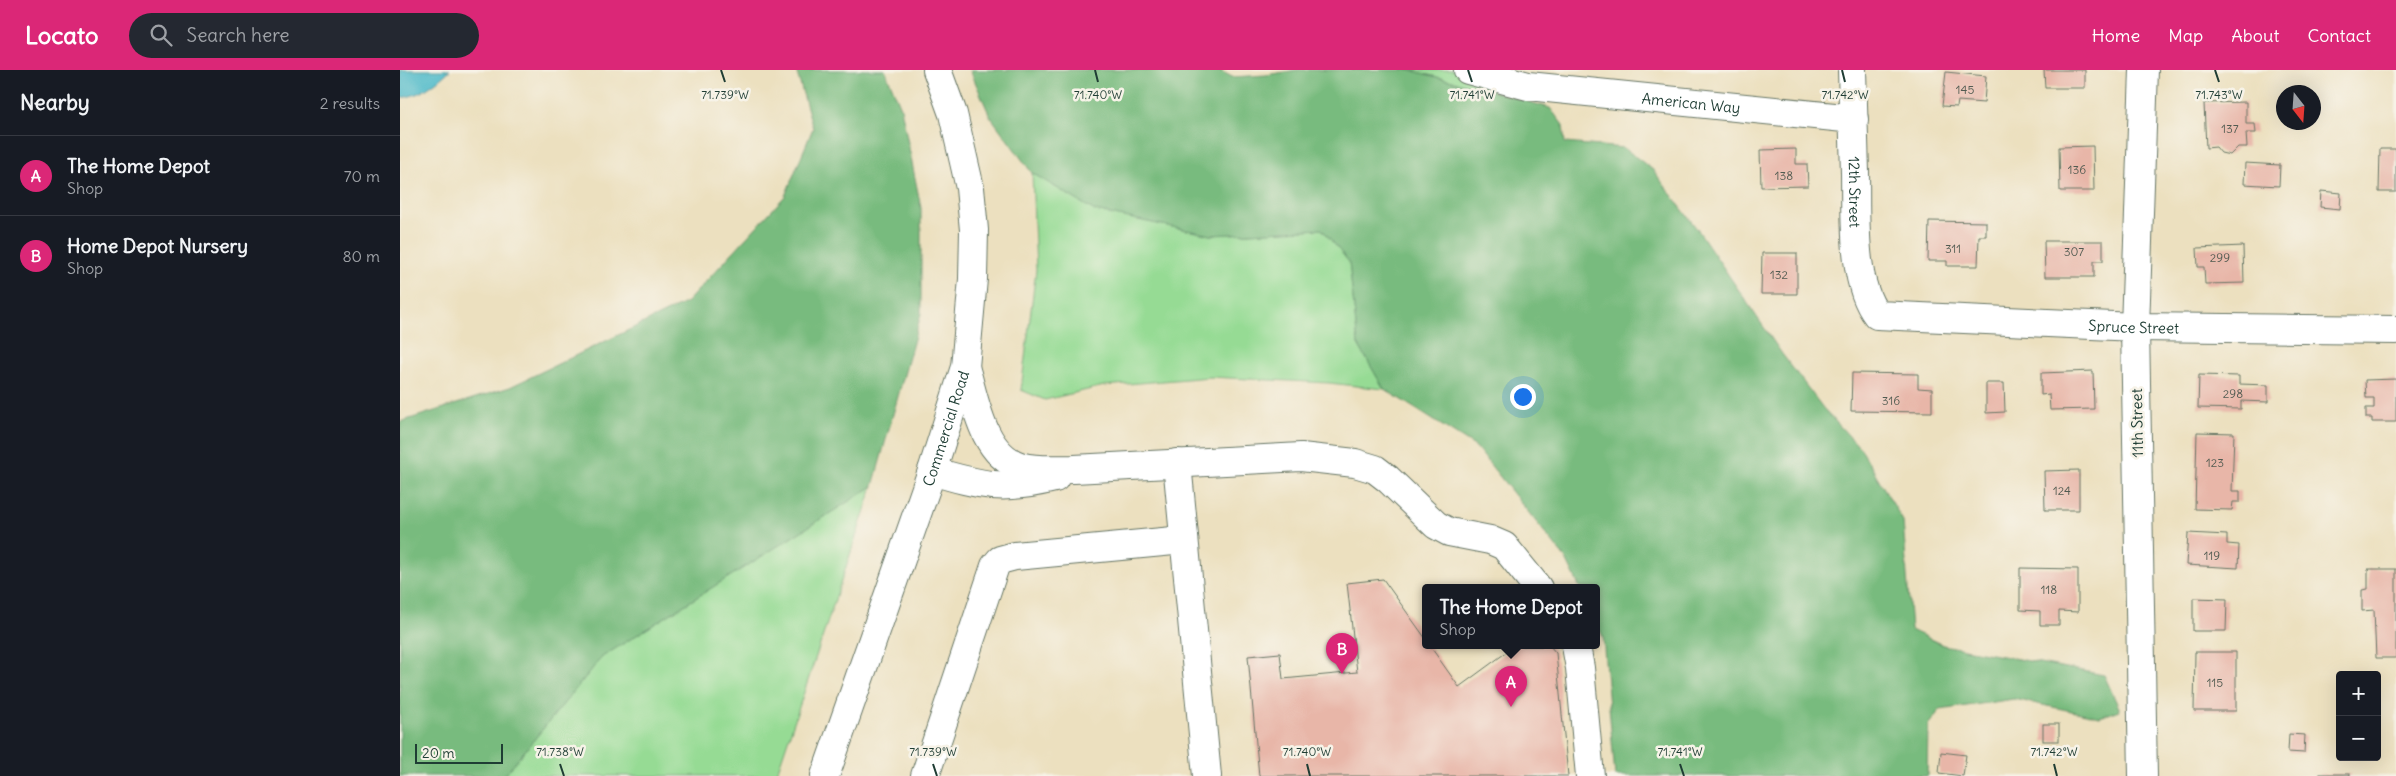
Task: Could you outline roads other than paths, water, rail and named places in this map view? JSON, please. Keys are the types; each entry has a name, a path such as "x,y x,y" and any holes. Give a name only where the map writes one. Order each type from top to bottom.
{"street":[{"name":"Commercial Road","path":"825,776 966,367 973,279 974,230 970,188 953,114 937,70"},
{"name":"American Way","path":"1468,70 1528,86 1854,119"},
{"name":"12th Street","path":"1852,70 1857,244 1863,286 1874,311"},
{"name":"11th Street","path":"2143,776 2135,327 2144,70"},
{"name":"Spruce Street","path":"1874,311 1877,315 2135,327 2396,330"},
{"path":"966,367 983,427 1000,453 1020,466 1043,469 1074,469 1301,457 1355,463 1375,470 1388,479 1436,525 1449,532 1490,540 1504,546 1535,584"},
{"path":"1177,463 1207,776"},
{"path":"932,470 976,484 999,486 1024,484 1054,478 1074,469"},
{"path":"925,776 995,566 1000,560 1015,556 1184,540"},
{"path":"1577,649 1590,776"}],"water":[{"path":"400,70 450,70 421,92 400,98"}],"place":[{"name":"Home Depot Nursery","path":"1342,674"},
{"name":"The Home Depot","path":"1511,707"}]}
